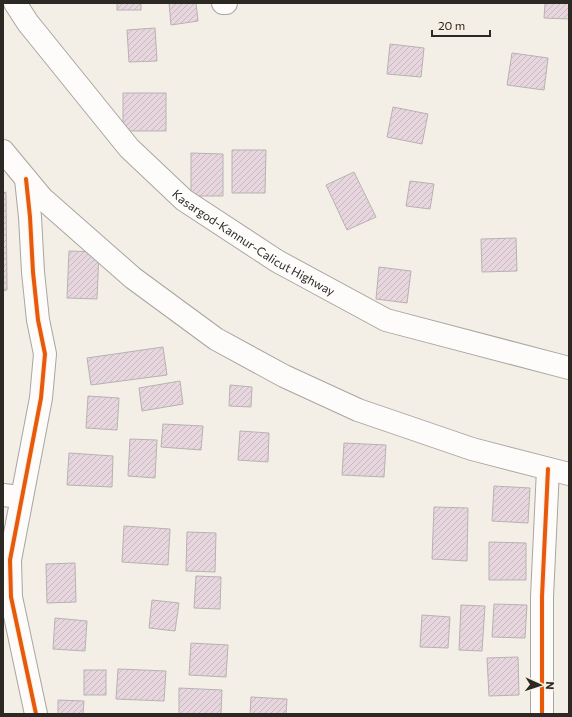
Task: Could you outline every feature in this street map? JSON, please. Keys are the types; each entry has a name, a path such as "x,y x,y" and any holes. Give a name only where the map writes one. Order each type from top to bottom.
{"main road":[{"name":"Kasargod-Kannur-Calicut Highway","path":"15,3 28,23 129,148 184,200 277,261 386,320 569,368"},
{"path":"3,151 42,198 134,278 223,343 284,376 358,410 472,449 569,474"},
{"path":"26,179 38,320 45,354 41,398 12,496 10,560 11,597 36,714"},
{"path":"542,714 542,597 548,469"}],"building":[{"path":"117,3 141,3 141,10 117,10"},
{"path":"169,3 196,3 198,21 171,25"},
{"path":"545,3 569,3 569,19 544,18"},
{"path":"155,28 157,61 129,62 127,30"},
{"path":"390,44 424,48 421,77 387,74"},
{"path":"512,53 548,58 544,90 507,85"},
{"path":"123,93 166,93 166,131 123,131"},
{"path":"393,107 428,114 422,144 387,137"},
{"path":"232,150 266,150 265,193 232,193"},
{"path":"191,153 223,154 223,196 191,196"},
{"path":"354,172 376,217 347,230 326,185"},
{"path":"410,181 434,184 430,209 406,206"},
{"path":"6,192 7,290 3,291 3,193"},
{"path":"516,238 517,271 482,272 481,239"},
{"path":"69,251 99,252 97,299 67,298"},
{"path":"379,267 411,271 407,303 376,299"},
{"path":"163,347 167,375 91,385 87,358"},
{"path":"180,381 183,404 142,411 139,388"},
{"path":"230,385 252,387 251,407 229,406"},
{"path":"88,396 119,398 117,430 86,428"},
{"path":"163,424 203,426 201,450 161,447"},
{"path":"240,431 269,433 268,462 238,460"},
{"path":"130,439 157,440 155,478 128,476"},
{"path":"344,443 386,445 384,477 342,475"},
{"path":"69,453 113,456 112,487 67,485"},
{"path":"494,486 530,488 528,523 492,521"},
{"path":"434,507 468,508 467,561 432,559"},
{"path":"124,526 170,529 168,565 122,562"},
{"path":"187,532 216,533 215,572 186,571"},
{"path":"489,542 526,543 526,580 489,580"},
{"path":"75,563 76,602 47,603 46,564"},
{"path":"196,576 221,577 220,609 194,608"},
{"path":"152,600 179,603 175,631 149,628"},
{"path":"494,604 527,605 525,638 492,637"},
{"path":"461,605 485,606 482,651 459,650"},
{"path":"422,615 450,617 448,648 420,647"},
{"path":"55,618 87,621 85,651 53,649"},
{"path":"191,643 228,645 226,677 189,675"},
{"path":"518,657 519,695 489,696 487,658"},
{"path":"118,669 166,671 164,701 116,699"},
{"path":"84,670 106,670 106,695 84,695"},
{"path":"179,688 222,690 221,714 179,714"},
{"path":"251,697 287,699 286,714 250,714"},
{"path":"58,700 84,701 83,714 58,714"}],"cycle path":[{"path":"26,179 38,320 45,354 41,398 10,560 11,597 36,714"},
{"path":"542,714 542,597 548,469"}]}
